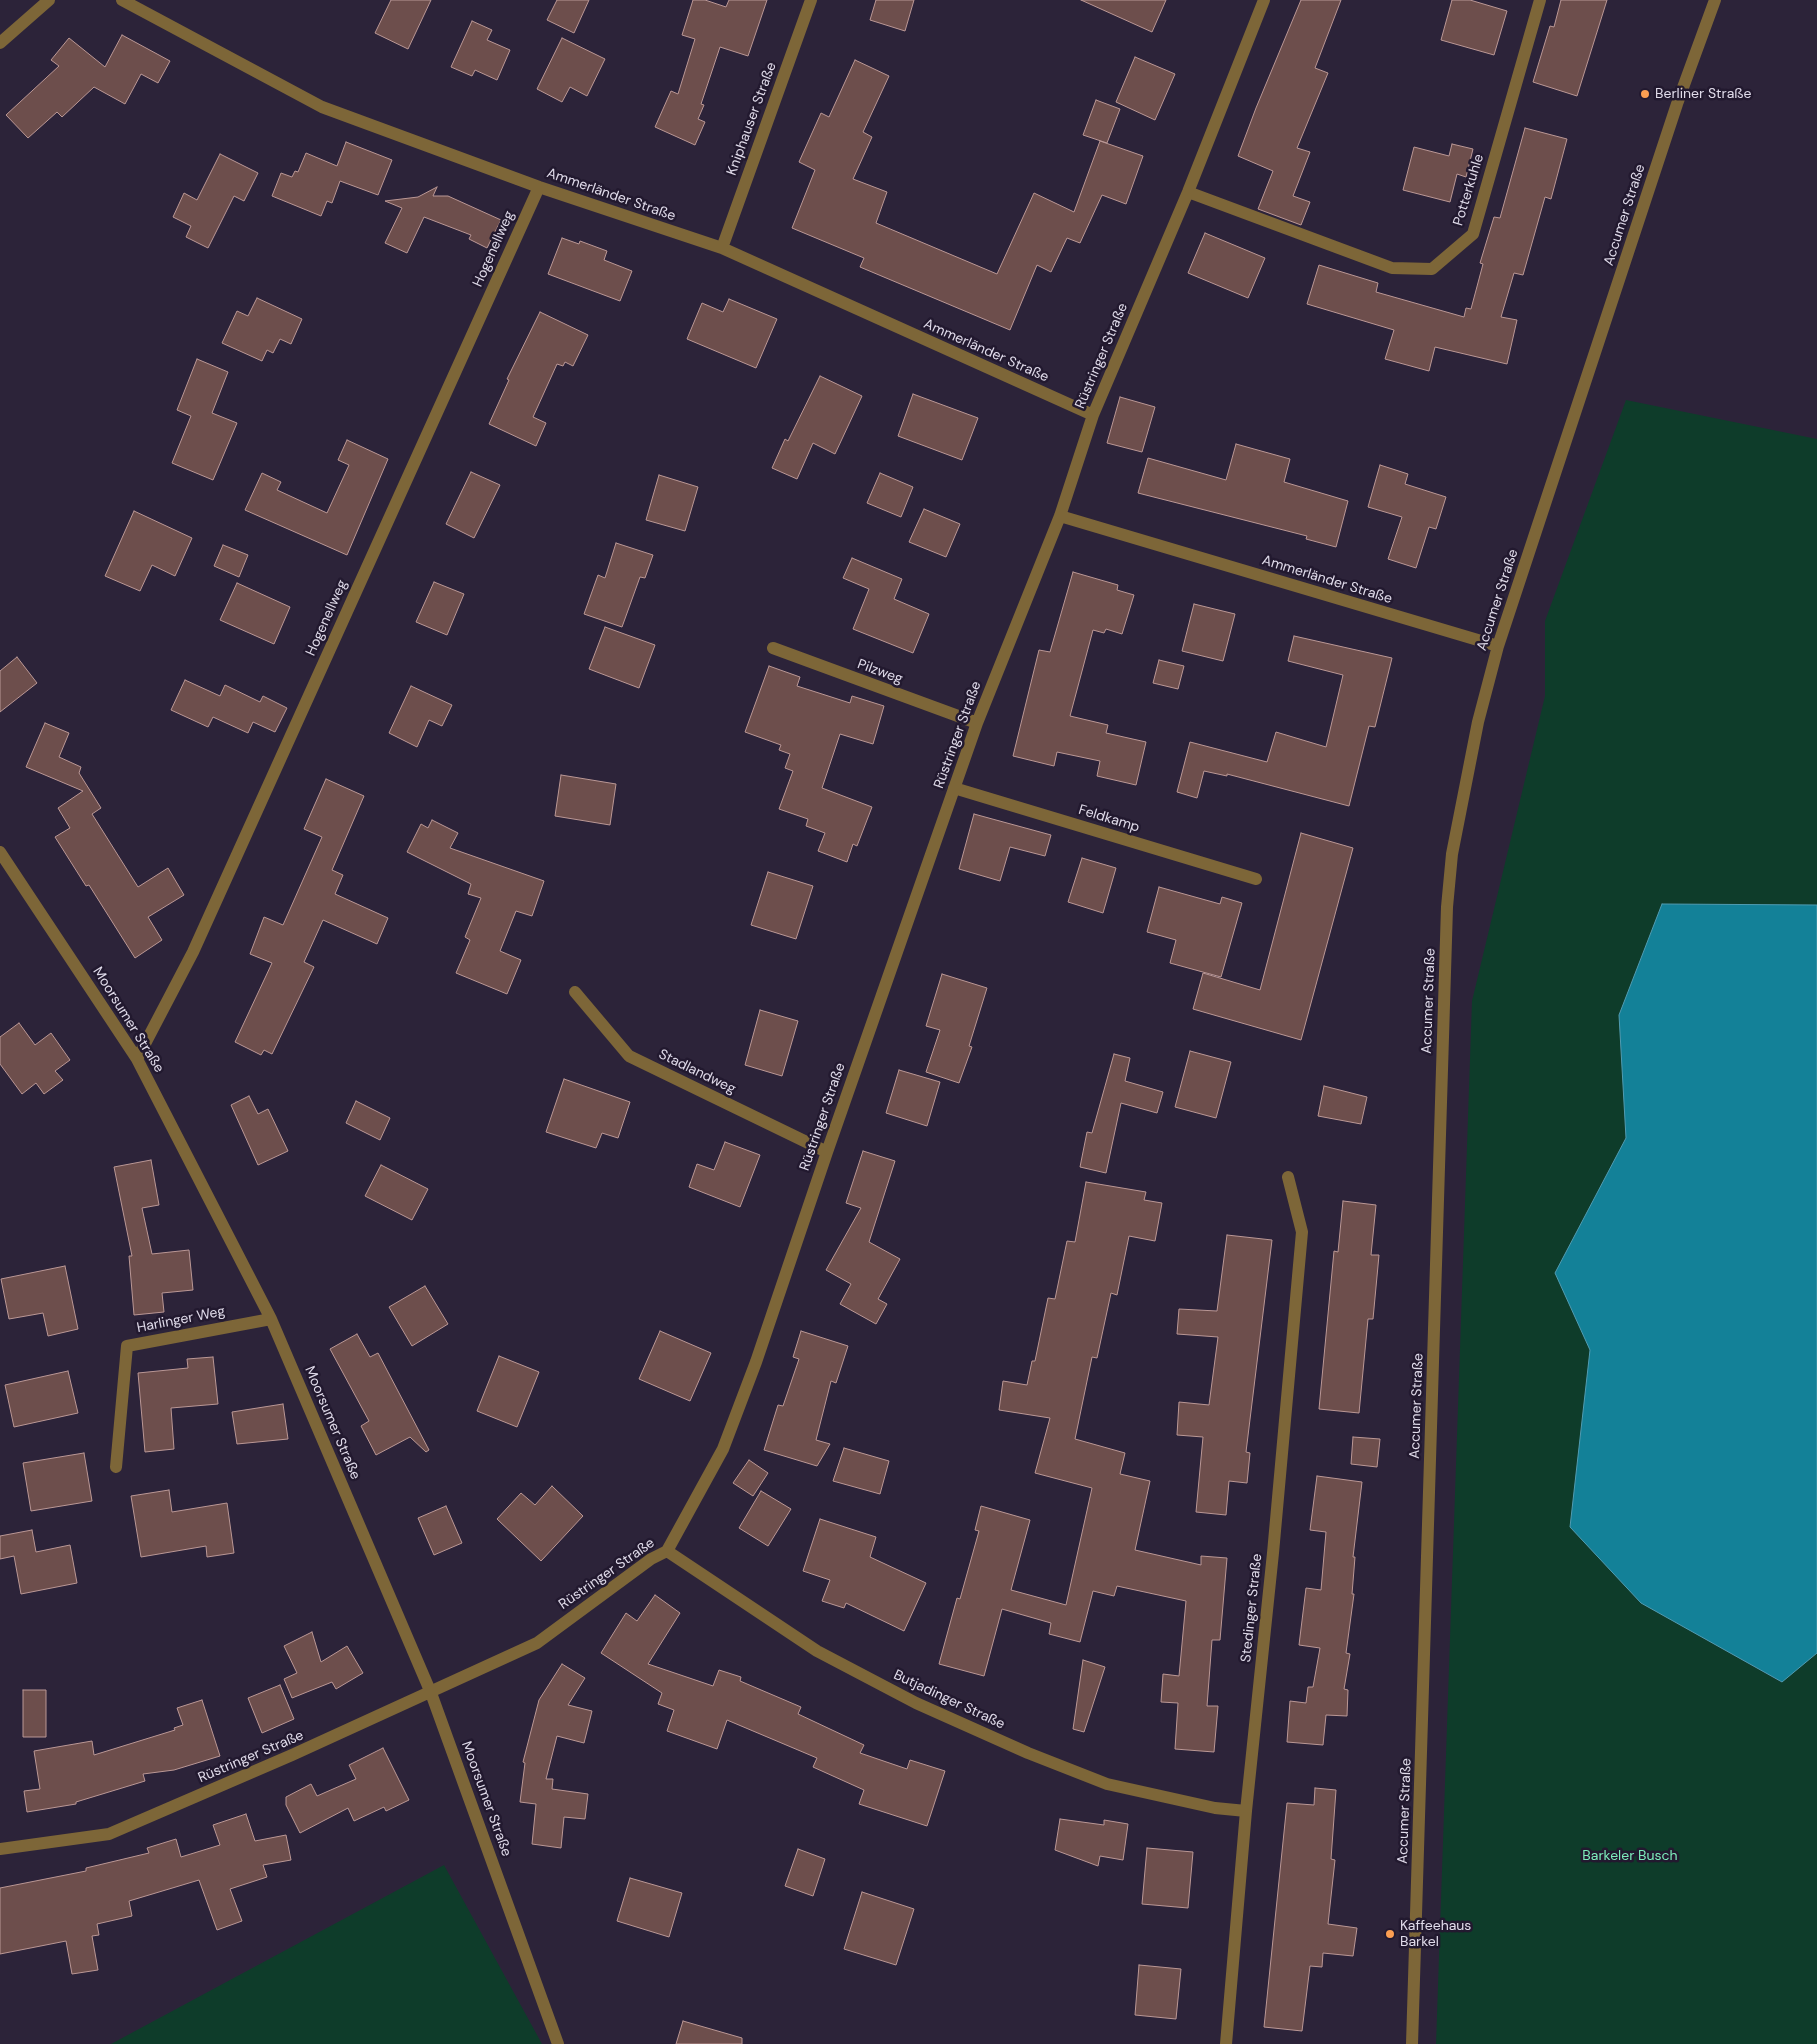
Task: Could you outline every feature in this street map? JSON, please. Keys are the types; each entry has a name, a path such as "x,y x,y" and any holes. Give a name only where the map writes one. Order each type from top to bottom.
{"street":[{"path":"0,43 49,0"},
{"name":"Ammerländer Straße","path":"122,0 322,108 539,187 722,248 1093,416"},
{"name":"Kniphauser Straße","path":"722,248 810,0"},
{"name":"Rüstringer Straße","path":"0,1849 109,1834 431,1693 537,1643 651,1559 667,1551 723,1448 756,1362 827,1152 977,723 1060,516 1093,416 1188,192 1264,0"},
{"name":"Potterkuhle","path":"1188,192 1392,268 1432,269 1473,234 1540,0"},
{"name":"Accumer Straße","path":"1412,2044 1447,907 1460,810 1478,722 1498,646 1677,104 1716,0"},
{"name":"Hogenellweg","path":"138,1059 193,952 539,187"},
{"name":"Ammerländer Straße","path":"1060,516 1498,646"},
{"name":"Pilzweg","path":"773,648 977,723"},
{"name":"Feldkamp","path":"954,788 1256,879"},
{"name":"Moorsumer Straße","path":"0,852 138,1059 271,1319 431,1693 558,2044"},
{"name":"Stadlandweg","path":"575,992 629,1056 827,1152"},
{"name":"Stedinger Straße","path":"1226,2044 1246,1811 1273,1553 1302,1232 1288,1176"},
{"name":"Harlinger Weg","path":"116,1466 127,1346 271,1319"},
{"name":"Butjadinger Straße","path":"667,1551 817,1652 916,1703 1028,1753 1107,1784 1215,1808 1246,1811"}],"green space":[{"name":"Barkeler Busch","path":"1626,400 1817,439 1817,905 1662,904 1619,1015 1626,1138 1555,1273 1590,1350 1570,1527 1641,1603 1781,1682 1817,1653 1817,2044 1436,2044 1472,1001 1545,696 1545,621"},
{"path":"444,1865 542,2044 111,2044"}],"water":[{"path":"1662,904 1817,905 1817,1653 1782,1682 1641,1603 1570,1527 1590,1350 1555,1273 1626,1138 1619,1015"}],"building":[{"path":"391,0 431,0 408,49 375,33"},
{"path":"557,0 589,0 574,33 547,20"},
{"path":"693,0 705,0 726,7 729,0 767,0 748,56 720,47 701,104 704,105 698,119 705,122 695,145 655,127 671,91 678,94 695,39 682,35"},
{"path":"876,0 914,0 905,31 870,20"},
{"path":"1081,0 1166,0 1152,32"},
{"path":"1301,0 1341,0 1315,68 1328,73 1297,148 1310,152 1293,196 1310,202 1301,225 1258,209 1273,171 1238,156"},
{"path":"1452,0 1470,0 1507,11 1494,55 1441,40"},
{"path":"1561,0 1607,0 1577,96 1533,82 1550,26 1554,27"},
{"path":"472,21 492,30 487,40 510,50 497,80 475,70 472,76 451,67"},
{"path":"122,35 170,61 158,83 141,74 125,104 94,87 62,117 57,112 28,138 6,115 59,66 51,60 69,38 105,67"},
{"path":"562,38 605,59 587,96 570,87 562,102 537,89"},
{"path":"1135,57 1175,74 1155,120 1116,102"},
{"path":"855,60 889,76 863,132 872,137 853,179 887,192 876,223 997,274 1034,193 1074,212 1100,141 1143,156 1126,204 1102,195 1080,243 1067,238 1051,272 1037,265 1010,330 860,267 864,258 792,228 815,170 799,162 821,113 829,117"},
{"path":"1096,100 1120,109 1107,143 1083,135"},
{"path":"1525,128 1567,139 1551,199 1545,197 1523,275 1514,273 1501,317 1517,320 1507,364 1435,347 1429,371 1385,359 1394,330 1307,304 1319,265 1378,283 1376,292 1464,317 1466,308 1471,309 1483,264 1480,263 1494,217 1500,218"},
{"path":"346,142 392,160 378,195 340,181 332,203 327,201 321,216 272,196 281,173 292,177 295,171 298,172 306,153 337,166"},
{"path":"1452,144 1473,149 1466,177 1457,174 1450,202 1403,190 1414,147 1449,156"},
{"path":"220,154 258,173 244,201 234,196 208,248 186,237 191,226 173,217 184,193 197,200"},
{"path":"437,187 433,196 448,196 501,220 487,248 469,239 471,235 424,217 407,253 385,243 402,208 385,201 418,197"},
{"path":"1205,233 1265,258 1248,298 1188,273"},
{"path":"562,238 579,244 580,241 607,251 604,260 632,271 620,301 548,274"},
{"path":"257,298 302,319 291,344 280,339 273,353 267,350 262,361 222,343 237,311 248,316"},
{"path":"729,299 777,319 756,368 687,339 702,303 723,312"},
{"path":"540,312 588,335 573,366 565,362 563,366 557,364 533,417 546,423 536,446 489,424 509,380 507,379"},
{"path":"197,359 228,372 212,413 237,423 213,480 172,463 191,416 177,410"},
{"path":"820,376 862,396 835,454 813,443 797,479 772,468 785,439 788,441"},
{"path":"913,394 978,418 962,460 898,436"},
{"path":"1120,397 1155,407 1142,452 1107,443"},
{"path":"347,440 388,459 347,555 245,510 262,473 281,482 277,490 327,513 349,465 338,460"},
{"path":"1236,444 1290,459 1284,482 1348,501 1336,547 1306,539 1307,536 1138,493 1148,458 1226,480"},
{"path":"1380,465 1408,474 1405,484 1446,497 1436,529 1429,527 1416,568 1388,559 1402,517 1368,507"},
{"path":"471,472 500,485 474,538 446,524"},
{"path":"880,473 913,487 901,517 867,503"},
{"path":"659,475 698,487 685,531 646,520"},
{"path":"924,509 960,524 946,557 909,542"},
{"path":"134,511 192,538 175,576 152,565 140,591 105,576"},
{"path":"616,543 653,555 645,578 640,577 622,627 584,614 598,575 605,578"},
{"path":"223,545 248,555 239,577 214,566"},
{"path":"852,558 902,579 894,599 929,614 913,653 853,629 869,589 843,578"},
{"path":"1073,572 1118,585 1117,590 1134,595 1122,634 1106,629 1104,633 1093,630 1070,716 1108,725 1106,733 1146,742 1136,785 1097,776 1100,761 1057,752 1054,766 1013,756 1039,650 1050,652"},
{"path":"434,582 464,594 447,635 416,622"},
{"path":"237,583 290,607 274,644 220,620"},
{"path":"1194,604 1235,614 1223,661 1182,651"},
{"path":"605,627 655,645 639,688 589,669"},
{"path":"1294,636 1392,658 1375,727 1369,726 1349,806 1227,774 1227,776 1204,771 1197,798 1177,792 1190,742 1267,762 1276,732 1326,747 1343,675 1288,661"},
{"path":"17,657 37,683 0,712 0,671"},
{"path":"1159,660 1184,666 1178,689 1153,683"},
{"path":"769,666 800,677 797,686 850,703 852,696 884,706 873,744 840,734 822,788 872,807 857,846 853,844 847,862 818,851 825,833 806,826 808,819 779,809 793,771 785,768 790,754 779,750 781,745 745,732"},
{"path":"185,680 220,696 225,685 260,702 263,696 287,708 275,732 253,722 248,733 213,717 208,727 171,710"},
{"path":"411,686 452,705 442,726 429,720 417,747 389,733"},
{"path":"45,723 69,733 59,757 81,767 79,773 101,808 92,814 138,887 168,868 184,895 148,917 162,940 135,958 89,885 86,886 55,837 70,828 58,808 83,791 26,767"},
{"path":"561,775 616,784 610,825 555,816"},
{"path":"326,779 364,796 332,870 343,875 335,894 388,918 377,944 323,920 304,962 314,967 272,1054 264,1050 261,1055 235,1042 272,963 250,954 264,917 283,925 322,837 304,829"},
{"path":"974,814 1051,835 1045,856 1010,847 1000,881 959,869"},
{"path":"432,820 458,833 450,848 544,881 532,916 516,911 500,951 521,960 507,994 456,973 470,940 465,937 481,898 468,894 471,884 407,852 421,824 428,828"},
{"path":"1301,833 1353,848 1301,1040 1193,1009 1203,973 1260,990"},
{"path":"1082,858 1116,868 1103,913 1068,902"},
{"path":"768,872 813,886 796,939 751,925"},
{"path":"1159,887 1220,904 1222,897 1242,903 1221,977 1170,963 1176,940 1147,932"},
{"path":"942,974 987,988 969,1046 972,1047 959,1083 926,1072 940,1030 926,1026"},
{"path":"760,1010 798,1021 782,1076 745,1065"},
{"path":"19,1023 35,1045 51,1033 70,1060 55,1071 63,1080 44,1094 36,1083 22,1094 0,1064 0,1037"},
{"path":"1190,1051 1231,1062 1216,1118 1175,1107"},
{"path":"1114,1054 1130,1058 1125,1081 1163,1092 1157,1113 1121,1103 1106,1173 1080,1167 1087,1132 1092,1133"},
{"path":"899,1070 940,1082 927,1126 886,1113"},
{"path":"564,1079 630,1102 618,1138 602,1133 596,1148 546,1132"},
{"path":"1324,1086 1367,1097 1361,1124 1318,1116"},
{"path":"249,1096 258,1114 268,1109 288,1151 258,1165 231,1105"},
{"path":"356,1101 390,1118 380,1140 346,1123"},
{"path":"725,1142 760,1155 740,1207 689,1187 697,1164 714,1170"},
{"path":"863,1151 895,1161 869,1242 900,1259 878,1299 887,1304 876,1324 840,1304 851,1284 826,1270 861,1208 846,1203"},
{"path":"151,1160 159,1205 142,1208 152,1254 189,1250 193,1290 162,1293 164,1312 134,1315 129,1256 132,1256 114,1167"},
{"path":"381,1165 428,1189 412,1220 365,1196"},
{"path":"1086,1182 1146,1192 1144,1200 1162,1203 1155,1241 1129,1236 1117,1295 1111,1293 1097,1358 1092,1357 1075,1439 1125,1453 1120,1474 1150,1481 1135,1550 1201,1565 1201,1556 1227,1558 1220,1640 1212,1640 1207,1706 1218,1706 1214,1752 1175,1749 1178,1703 1161,1702 1163,1674 1179,1676 1186,1601 1117,1586 1114,1596 1093,1591 1080,1642 1049,1634 1051,1623 1002,1609 984,1676 939,1664 957,1598 960,1599 979,1531 975,1530 981,1506 1030,1520 1011,1590 1066,1605 1092,1488 1035,1473 1050,1418 999,1410 1003,1381 1027,1385 1032,1361 1035,1361 1048,1298 1055,1299 1067,1241 1075,1242"},
{"path":"1343,1201 1376,1205 1371,1255 1379,1255 1373,1319 1368,1319 1359,1413 1319,1409 1334,1251 1338,1252"},
{"path":"1227,1235 1272,1240 1246,1452 1250,1453 1247,1483 1229,1481 1226,1515 1196,1512 1203,1437 1177,1435 1179,1402 1209,1405 1218,1337 1177,1334 1179,1309 1217,1311"},
{"path":"65,1266 78,1329 48,1336 43,1313 9,1319 1,1279"},
{"path":"425,1286 448,1324 412,1346 389,1307"},
{"path":"660,1331 711,1353 690,1401 639,1379"},
{"path":"801,1331 848,1346 836,1383 831,1381 816,1440 830,1444 817,1466 764,1450 778,1405 783,1406 799,1359 793,1357"},
{"path":"357,1334 370,1357 378,1353 429,1450 426,1452 410,1437 376,1455 361,1426 369,1421 330,1349"},
{"path":"499,1356 539,1372 517,1427 477,1411"},
{"path":"213,1357 218,1404 171,1408 174,1449 145,1452 138,1373 188,1368 187,1359"},
{"path":"68,1371 78,1413 14,1427 5,1385"},
{"path":"283,1404 288,1439 237,1444 232,1412"},
{"path":"1353,1437 1380,1439 1377,1467 1351,1464"},
{"path":"844,1448 889,1461 880,1494 833,1481"},
{"path":"84,1453 92,1501 31,1511 23,1463"},
{"path":"749,1460 768,1473 753,1496 733,1483"},
{"path":"1317,1476 1362,1482 1353,1557 1355,1557 1352,1594 1354,1594 1346,1653 1350,1654 1344,1689 1348,1690 1347,1716 1326,1715 1323,1745 1287,1742 1290,1701 1306,1703 1308,1687 1313,1687 1320,1648 1299,1645 1306,1588 1321,1590 1326,1532 1310,1530"},
{"path":"552,1486 583,1516 541,1561 497,1519 521,1493 535,1505"},
{"path":"169,1490 172,1512 227,1503 234,1553 207,1557 206,1546 141,1557 131,1496"},
{"path":"761,1491 791,1509 768,1546 739,1528"},
{"path":"446,1506 462,1543 434,1555 418,1518"},
{"path":"820,1519 876,1537 870,1557 926,1583 904,1631 846,1603 844,1608 822,1601 830,1580 803,1571"},
{"path":"32,1530 36,1552 70,1545 77,1583 21,1594 14,1556 0,1559 0,1536"},
{"path":"655,1595 680,1613 648,1664 713,1686 719,1670 741,1677 740,1681 801,1707 798,1714 864,1745 860,1753 907,1769 910,1760 945,1771 927,1826 859,1804 864,1790 813,1767 817,1758 727,1720 717,1749 667,1731 674,1710 658,1704 662,1693 601,1653 626,1613 637,1621"},
{"path":"312,1632 321,1662 347,1646 363,1673 336,1689 332,1682 292,1698 284,1679 297,1673 284,1646"},
{"path":"1083,1660 1105,1667 1084,1732 1073,1729"},
{"path":"562,1664 585,1678 568,1705 592,1711 584,1743 557,1736 546,1779 553,1779 552,1789 588,1794 585,1819 564,1817 561,1848 532,1844 536,1804 520,1802 525,1763 523,1762 539,1700"},
{"path":"280,1685 294,1719 262,1733 248,1698"},
{"path":"23,1690 46,1690 46,1737 23,1737"},
{"path":"202,1700 220,1756 174,1770 143,1774 145,1781 76,1802 76,1804 27,1812 24,1791 40,1789 34,1751 92,1741 94,1755 175,1730 174,1728 183,1725 177,1708"},
{"path":"383,1748 409,1800 386,1811 384,1807 354,1821 348,1808 300,1833 286,1805 286,1797 311,1784 317,1796 356,1779 349,1765"},
{"path":"1315,1788 1336,1790 1331,1859 1335,1860 1328,1924 1357,1928 1353,1956 1323,1953 1322,1967 1310,1966 1302,2031 1264,2027 1287,1803 1314,1805"},
{"path":"246,1814 255,1841 286,1835 291,1860 263,1865 267,1877 230,1889 242,1921 217,1930 199,1880 129,1901 132,1916 97,1924 99,1935 92,1936 98,1970 72,1974 66,1941 0,1954 0,1888 86,1871 86,1868 149,1853 147,1848 176,1839 181,1857 220,1845 213,1825"},
{"path":"1060,1819 1104,1825 1104,1820 1128,1824 1123,1860 1100,1856 1098,1866 1055,1850"},
{"path":"1147,1848 1193,1852 1188,1908 1142,1904"},
{"path":"798,1849 825,1859 813,1896 785,1886"},
{"path":"630,1878 682,1893 669,1937 617,1921"},
{"path":"862,1892 914,1909 896,1965 844,1949"},
{"path":"1139,1965 1181,1969 1176,2019 1135,2015"},
{"path":"683,2021 742,2038 742,2044 676,2044"}],"place":[{"name":"Berliner Straße","path":"1645,94"},
{"name":"Kaffeehaus Barkel","path":"1390,1934"}]}
